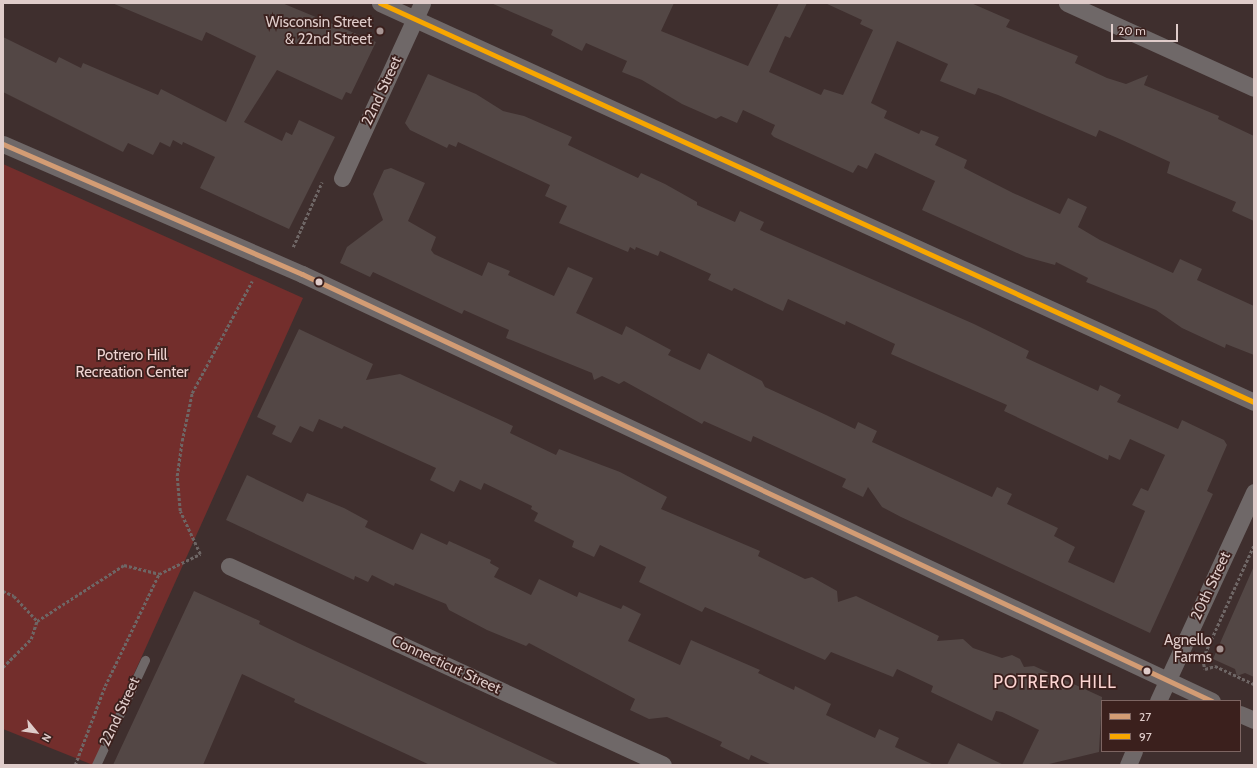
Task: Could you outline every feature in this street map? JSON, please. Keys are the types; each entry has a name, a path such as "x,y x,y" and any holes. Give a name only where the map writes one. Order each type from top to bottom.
{"street":[{"path":"380,3 1254,402"},
{"name":"22nd Street","path":"342,178 422,3"},
{"path":"1067,3 1254,88"},
{"path":"3,144 302,274 1210,700"},
{"name":"20th Street","path":"1158,700 1254,492"},
{"name":"Connecticut Street","path":"229,566 663,765"},
{"path":"1241,714 1254,720"},
{"path":"1128,765 1134,752"}],"lane":[{"name":"22nd Street","path":"96,765 145,660"}],"path":[{"path":"75,765 105,686 159,574 200,554 180,510 177,476 182,441 192,393 252,281"},
{"path":"1254,546 1202,659 1206,669 1215,666 1254,684"},
{"path":"3,667 31,639 37,621 124,565 159,574"},
{"path":"3,591 14,596 37,621"}],"green space":[{"name":"Potrero Hill Recreation Center","path":"3,164 303,298 93,765 3,729"}],"building":[{"path":"112,3 282,3 376,42 351,94 346,92 342,100 277,70 244,122 282,141 286,132 292,135 299,120 335,137 289,229 200,188 215,157 183,142 182,145 173,140 170,147 160,142 153,155 128,143 123,152 3,92 3,37 56,63 59,57 81,68 83,63 158,95 161,89 226,122 256,56 206,32 202,41"},
{"path":"491,3 674,3 661,31 748,66 779,3 807,3 790,38 785,36 769,72 821,95 824,89 843,95 873,30 860,24 862,20 825,3 971,3 1010,20 1006,27 1078,56 1075,63 1107,78 1126,84 1148,75 1144,85 1219,116 1218,119 1254,136 1254,221 1232,211 1236,202 1167,173 1170,162 1122,140 1099,130 1096,137 998,95 978,88 975,95 940,81 948,64 897,41 871,103 887,111 884,118 919,134 921,130 939,137 935,145 967,160 964,168 1013,193 1060,214 1068,198 1087,207 1078,227 1100,240 1173,273 1180,259 1202,269 1197,280 1254,306 1254,355 1226,344 1225,348 1182,328 1156,310 1086,282 1088,278 1056,262 1055,265 1026,257 922,210 935,181 875,153 867,169 858,165 853,173 774,137 771,134 775,125 743,110 737,123 721,116 716,119 682,104 642,80 622,72 627,61 586,43 582,51 551,35 553,30"},
{"path":"428,74 476,94 503,111 524,116 572,137 568,145 638,178 641,173 665,184 697,202 697,205 735,222 740,211 764,222 760,230 974,324 1029,351 1026,358 1098,391 1100,385 1121,395 1117,402 1178,429 1182,420 1224,440 1227,445 1207,491 1213,494 1150,633 901,517 882,507 868,487 863,497 842,487 846,479 753,436 751,442 704,421 702,424 624,381 619,384 602,376 594,380 592,373 506,338 509,330 464,310 462,314 373,272 370,277 340,263 347,247 383,220 373,194 384,170 391,168 425,183 408,221 436,237 431,250 434,254 482,276 488,262 510,271 508,275 554,296 568,267 593,278 576,313 622,335 626,326 671,350 668,355 700,370 708,353 762,381 765,387 855,429 858,422 877,431 872,442 992,497 997,487 1012,494 1007,504 1058,528 1054,536 1075,547 1068,562 1114,583 1145,511 1132,505 1141,488 1148,491 1165,455 1130,439 1120,460 1109,455 1108,460 1004,411 1007,405 891,354 895,344 846,321 845,325 788,299 783,311 734,288 732,291 708,280 711,274 660,251 658,256 636,247 635,250 630,247 628,252 559,223 567,206 545,196 550,185 458,142 456,147 449,144 447,148 410,130 405,123"},
{"path":"299,329 373,364 366,380 400,374 513,426 510,433 556,455 559,449 620,472 667,497 661,509 760,551 758,556 805,579 812,577 837,591 838,602 856,596 939,636 937,641 963,639 973,648 1002,658 1012,655 1020,659 1024,667 1034,666 1102,697 1099,752 1045,765 1022,765 1039,730 1002,712 996,711 992,721 931,692 933,686 897,669 893,677 831,652 825,660 705,607 702,612 639,582 646,567 600,545 594,557 572,547 574,541 534,521 538,513 531,509 532,506 484,483 481,490 460,480 454,492 430,480 436,468 344,426 342,429 319,419 313,432 300,426 291,443 272,434 276,426 257,417"},
{"path":"247,475 303,502 307,493 344,508 368,521 365,527 413,550 421,533 447,545 449,541 491,560 490,563 499,568 494,577 531,595 539,579 577,597 579,592 621,609 623,605 641,614 628,641 680,665 691,640 760,670 758,673 794,690 795,686 831,704 826,715 875,738 879,729 899,738 895,747 934,765 772,765 751,755 749,760 720,746 722,742 667,717 649,719 630,710 635,699 529,643 526,646 487,630 449,610 446,604 395,583 394,586 372,575 368,582 355,576 354,580 226,520"},
{"path":"1254,566 1254,677 1245,673 1237,676 1235,669 1213,659"},
{"path":"194,591 260,621 259,624 298,643 560,765 430,765 294,702 295,699 242,674 203,765 113,765"},
{"path":"958,743 1004,765 947,765"}],"transit line":[{"name":"97","path":"380,3 1254,402"},
{"name":"27","path":"3,144 302,274 1210,700"}],"place":[{"name":"Wisconsin Street & 22nd Street","path":"380,31"},
{"name":"Agnello Farms","path":"1220,649"}],"district":[{"name":"POTRERO HILL","path":"1055,683"}]}
